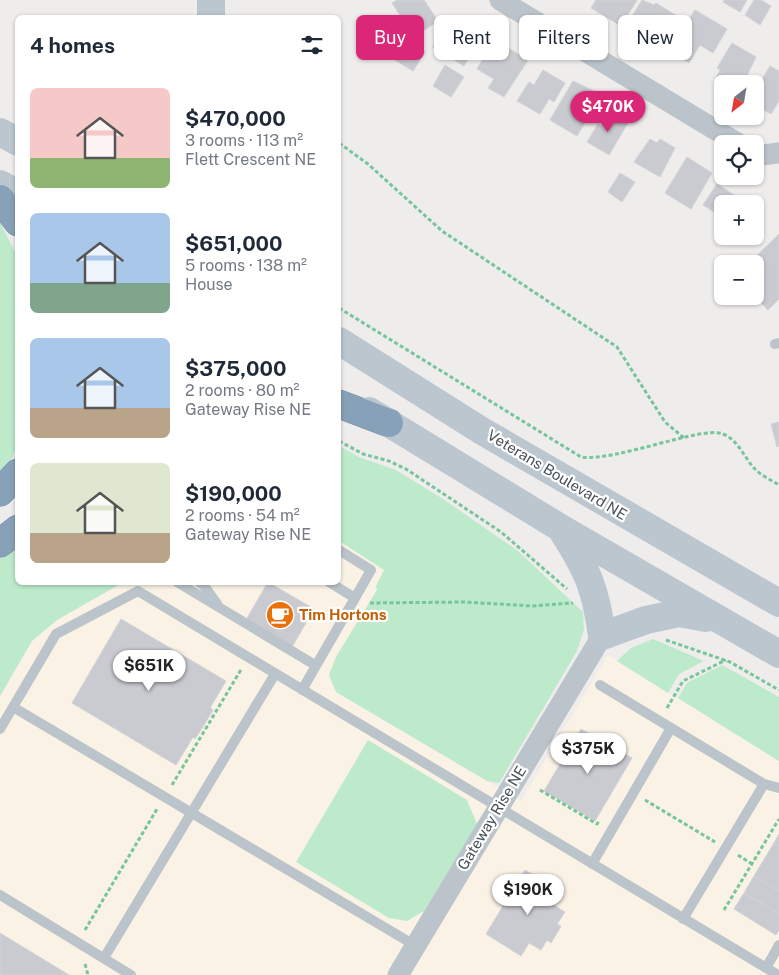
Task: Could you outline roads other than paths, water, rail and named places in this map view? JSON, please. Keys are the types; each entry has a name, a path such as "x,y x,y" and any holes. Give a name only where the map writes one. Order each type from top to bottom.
{"highway":[{"path":"0,199 15,218"},
{"path":"341,405 389,423"},
{"path":"0,492 15,477"},
{"path":"0,543 15,531"}],"main road":[{"path":"0,130 15,134"},
{"path":"0,130 15,140"},
{"path":"0,184 15,192"},
{"name":"Veterans Boulevard NE","path":"341,342 499,441 779,603"},
{"path":"341,393 559,527 779,654"},
{"path":"559,527 583,563 591,581 597,600 602,636 646,620 679,613 720,621"}],"street":[{"path":"500,0 724,135"},
{"path":"764,155 779,153"},
{"name":"Gateway Rise NE","path":"398,975 602,636"}],"lane":[{"path":"302,690 371,570 341,551"},
{"path":"182,585 315,666"},
{"path":"203,585 220,608"},
{"path":"334,585 355,598"},
{"path":"0,729 56,634 138,591 778,975"},
{"path":"104,958 275,674"},
{"path":"600,684 764,784 779,788"},
{"path":"13,707 416,946"},
{"path":"592,864 671,728"},
{"path":"683,918 764,784"},
{"path":"0,895 131,975"},
{"path":"766,968 779,946"}],"place":[{"name":"Tim Hortons","path":"280,615"}]}
